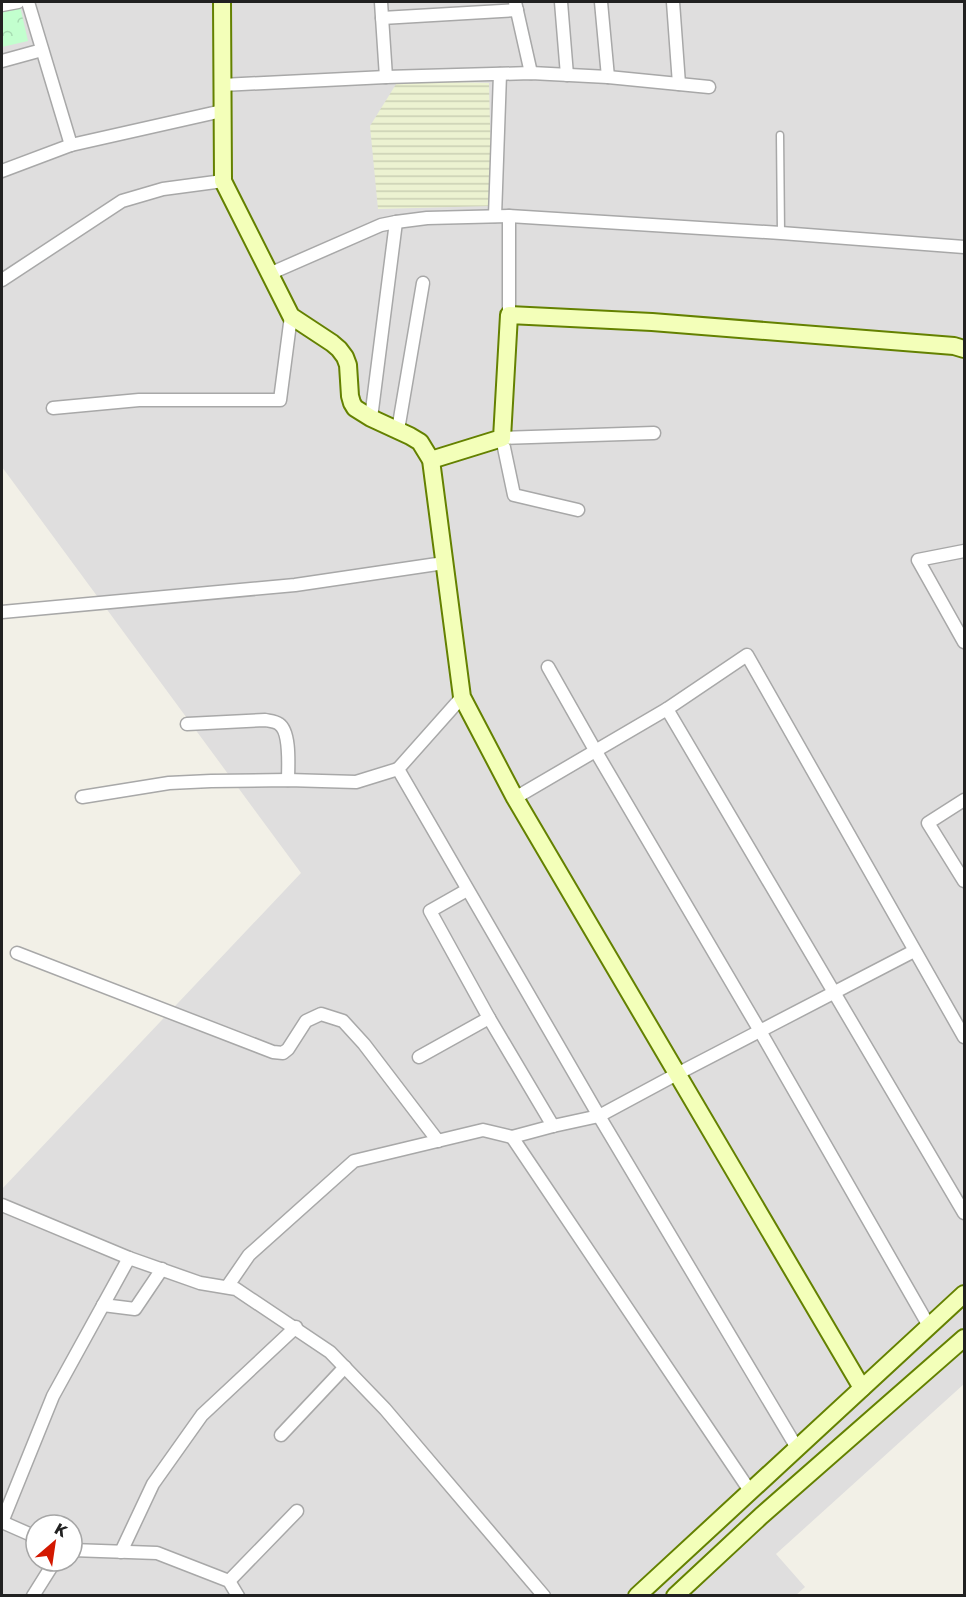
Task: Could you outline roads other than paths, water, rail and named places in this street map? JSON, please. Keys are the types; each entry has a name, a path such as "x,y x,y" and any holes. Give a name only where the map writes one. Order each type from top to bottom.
{"street":[{"path":"2,5 18,2"},
{"path":"28,2 71,145"},
{"path":"222,2 223,181 291,316 339,349 348,365 352,403 371,418 420,442 427,451 431,460 462,697 515,798 862,1388"},
{"path":"381,2 386,76"},
{"path":"561,2 567,75"},
{"path":"601,2 608,77"},
{"path":"673,2 679,84"},
{"path":"382,18 516,6 531,73"},
{"path":"2,61 42,50"},
{"path":"222,86 386,76 531,73 608,77 709,87"},
{"path":"495,216 500,74"},
{"path":"2,171 71,145 222,111"},
{"path":"2,280 122,201 163,189 223,181"},
{"path":"509,216 509,315 502,438 514,495 578,510"},
{"path":"269,274 368,230 396,222 427,218 509,216 964,247"},
{"path":"371,418 396,222"},
{"path":"399,430 423,284"},
{"path":"509,315 652,322 954,346 964,349"},
{"path":"52,408 139,400 280,400 291,316"},
{"path":"431,460 502,438 654,433"},
{"path":"964,551 918,560 964,642"},
{"path":"2,612 295,585 444,563"},
{"path":"515,798 667,710 747,655 964,1036"},
{"path":"548,667 929,1326"},
{"path":"82,797 169,783 288,780 356,782 398,769 462,697"},
{"path":"667,710 964,1213"},
{"path":"188,724 265,720 280,724 285,730 287,740 288,780"},
{"path":"398,769 599,1116 797,1448"},
{"path":"964,800 928,823 964,881"},
{"path":"467,890 430,911 489,1018 553,1126"},
{"path":"226,1287 249,1256 354,1161 483,1130 512,1137 599,1116 914,951"},
{"path":"17,953 273,1052 283,1053 306,1021 321,1014 343,1021 364,1044 438,1141"},
{"path":"419,1057 489,1018"},
{"path":"512,1137 750,1491"},
{"path":"2,1205 129,1258 200,1283 236,1289 330,1352 385,1409 544,1596"},
{"path":"24,1532 2,1522 53,1396 129,1258"},
{"path":"103,1305 135,1309 162,1269"},
{"path":"637,1596 964,1294"},
{"path":"121,1552 153,1484 202,1415 296,1328"},
{"path":"675,1596 761,1516 964,1338"},
{"path":"281,1435 345,1366"},
{"path":"229,1581 297,1511"},
{"path":"84,1550 158,1554 229,1581 238,1596"},
{"path":"33,1596 47,1573"}],"lane":[{"path":"780,135 781,233"}]}
